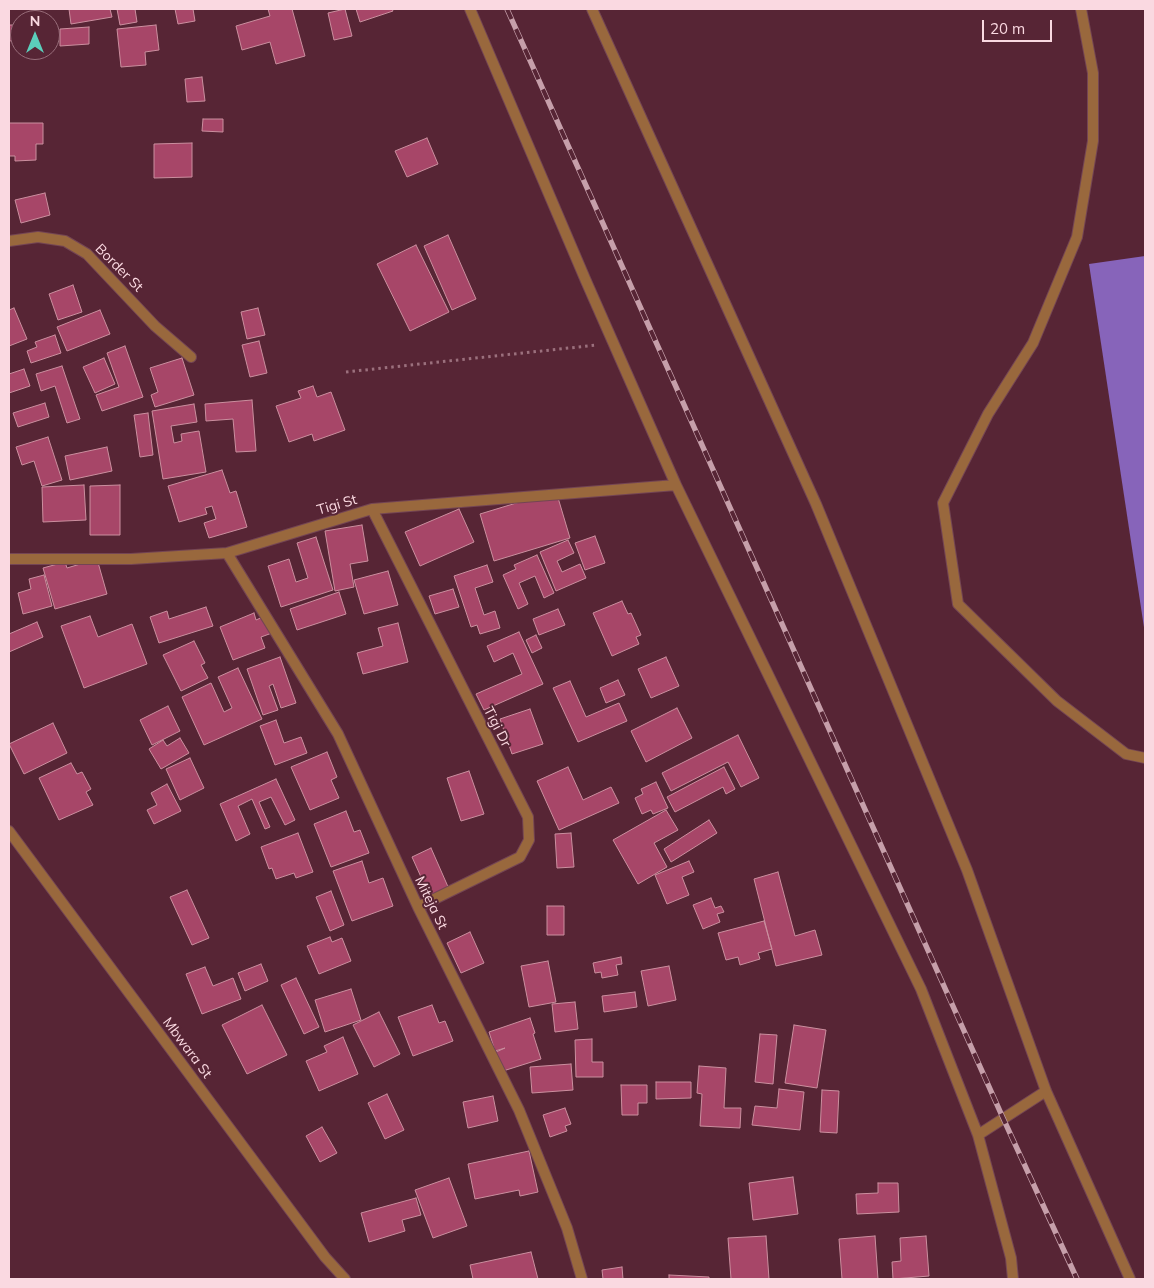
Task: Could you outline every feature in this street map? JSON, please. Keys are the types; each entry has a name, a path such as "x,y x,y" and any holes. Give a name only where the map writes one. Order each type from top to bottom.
{"street":[{"path":"470,9 676,485 921,989 978,1135 1011,1258 1013,1279"},
{"path":"592,9 816,504 967,870 1046,1091 1130,1279"},
{"path":"1081,9 1093,74 1093,141 1077,237 1033,343 988,414 943,503 958,604 1056,701 1126,754 1145,758"},
{"name":"Border St","path":"9,241 38,237 65,241 87,254 155,326 191,357"},
{"name":"Tigi St","path":"9,559 131,559 227,553 372,509 676,485"},
{"name":"Tigi Dr","path":"372,509 528,817 529,840 520,857 418,908"},
{"name":"Miteja St","path":"227,553 338,734 418,908 519,1110 567,1228 582,1279"},
{"name":"Mbwara St","path":"9,831 325,1257 345,1279"},
{"path":"978,1135 1046,1091"}],"path":[{"path":"346,372 613,343"}],"shaded area":[{"path":"1145,256 1145,634 1089,264"}],"building":[{"path":"69,9 110,9 112,17 71,24"},
{"path":"117,9 135,9 137,22 120,25"},
{"path":"175,9 193,9 195,21 178,24"},
{"path":"268,9 292,9 305,56 276,64 270,42 242,50 236,26 270,16"},
{"path":"345,9 352,36 334,40 328,13"},
{"path":"356,9 392,9 393,11 360,22"},
{"path":"9,25 10,25 10,41"},
{"path":"156,25 159,50 145,52 146,65 121,67 117,29"},
{"path":"89,27 89,44 60,46 60,29"},
{"path":"202,77 205,101 187,102 185,79"},
{"path":"203,119 223,119 223,132 202,131"},
{"path":"9,123 43,123 43,144 36,144 36,160 15,161 15,156 9,156"},
{"path":"427,138 438,164 407,177 395,151"},
{"path":"192,143 192,177 154,178 154,144"},
{"path":"45,193 50,215 21,223 15,200"},
{"path":"448,235 476,299 452,310 424,246"},
{"path":"416,245 449,312 410,331 377,264"},
{"path":"73,285 82,312 58,320 49,294"},
{"path":"14,308 27,339 9,346 9,310"},
{"path":"258,308 265,335 247,339 241,312"},
{"path":"100,310 110,334 67,351 57,327"},
{"path":"55,335 61,353 31,363 27,351 37,347 35,342"},
{"path":"259,341 267,373 250,377 242,345"},
{"path":"125,346 143,397 102,411 96,395 119,387 107,353"},
{"path":"104,358 115,384 95,393 83,367"},
{"path":"182,358 194,395 155,407 151,395 158,392 150,368"},
{"path":"62,366 80,419 67,423 55,386 41,391 36,374"},
{"path":"24,369 30,386 9,393 9,374"},
{"path":"313,386 317,397 331,392 345,430 314,441 312,434 289,442 276,406 301,398 298,391"},
{"path":"252,400 256,451 236,452 233,419 206,421 205,404"},
{"path":"45,403 49,417 18,427 13,413"},
{"path":"194,404 197,422 171,426 174,443 182,441 181,434 199,431 206,472 163,479 152,411"},
{"path":"148,413 153,455 140,457 134,415"},
{"path":"48,437 62,480 42,486 34,461 22,465 16,447"},
{"path":"107,447 112,471 70,480 65,456"},
{"path":"222,470 230,493 236,491 247,527 209,538 204,523 216,519 212,506 205,508 207,514 179,522 168,486"},
{"path":"84,485 86,520 43,522 42,487"},
{"path":"120,485 120,535 90,535 90,486"},
{"path":"556,491 570,538 494,561 480,514"},
{"path":"459,509 474,542 420,566 405,532"},
{"path":"362,525 368,561 350,564 354,587 335,591 325,531"},
{"path":"595,536 605,563 585,570 575,543"},
{"path":"316,537 333,590 281,607 268,566 289,559 296,582 308,578 297,543"},
{"path":"568,540 574,553 557,561 562,572 580,564 586,578 556,591 540,552"},
{"path":"537,555 554,593 544,598 535,576 519,583 528,604 518,609 503,575 516,569 514,565"},
{"path":"97,559 107,594 55,609 43,568 65,562 67,568"},
{"path":"487,565 493,582 475,588 484,615 495,611 500,628 480,634 477,625 471,627 454,576"},
{"path":"388,571 398,605 364,614 354,580"},
{"path":"44,575 52,606 23,614 18,593 31,589 29,579"},
{"path":"453,589 459,607 435,614 429,596"},
{"path":"339,592 346,614 297,630 290,609"},
{"path":"622,601 628,614 631,613 641,635 636,637 639,644 612,656 593,613"},
{"path":"206,607 213,626 159,643 150,617 167,611 169,619"},
{"path":"558,609 565,625 539,635 533,619"},
{"path":"254,613 256,620 265,616 272,633 261,637 265,648 233,660 220,627"},
{"path":"90,616 98,637 132,624 147,664 84,688 61,626"},
{"path":"37,622 43,637 9,652 9,634"},
{"path":"398,623 408,662 363,674 357,653 383,646 378,628"},
{"path":"519,632 543,684 484,710 476,694 522,674 513,653 494,662 487,646"},
{"path":"536,635 542,648 532,653 526,640"},
{"path":"194,641 205,663 201,665 208,678 181,691 163,655"},
{"path":"280,657 296,703 281,708 273,684 269,686 278,710 263,715 247,669"},
{"path":"666,657 679,686 651,698 638,669"},
{"path":"238,668 262,719 204,745 182,697 211,683 224,712 232,708 218,677"},
{"path":"618,680 625,695 606,703 600,688"},
{"path":"570,681 586,717 619,703 627,721 578,742 553,688"},
{"path":"168,706 180,731 152,745 140,720"},
{"path":"677,708 692,738 646,762 631,731"},
{"path":"530,709 543,744 512,754 500,719"},
{"path":"276,720 284,743 301,737 307,753 275,765 260,726"},
{"path":"53,723 67,753 24,774 9,744"},
{"path":"738,735 759,778 741,787 728,762 671,791 662,773"},
{"path":"180,738 189,753 161,769 149,749 163,740 167,746"},
{"path":"327,752 337,777 331,780 339,798 310,810 291,767"},
{"path":"190,758 204,788 180,800 166,769"},
{"path":"71,763 77,774 82,772 91,789 86,792 93,805 59,820 39,778"},
{"path":"568,767 583,800 611,787 619,803 559,830 537,781"},
{"path":"724,767 735,789 726,794 723,787 675,812 667,797"},
{"path":"469,771 484,814 461,821 447,778"},
{"path":"276,779 295,820 285,825 271,797 259,802 270,827 265,829 252,799 238,806 250,834 236,841 220,804"},
{"path":"656,782 668,808 653,814 651,810 642,814 635,798 643,794 641,789"},
{"path":"167,784 181,811 154,824 147,810 157,805 151,793"},
{"path":"666,810 678,830 654,843 667,867 638,884 613,840"},
{"path":"346,811 354,832 360,830 369,853 331,867 314,824"},
{"path":"709,820 717,833 671,862 664,849"},
{"path":"298,833 313,872 296,878 294,873 276,879 272,868 269,869 261,847"},
{"path":"571,833 574,867 557,868 555,834"},
{"path":"431,848 449,889 430,897 412,857"},
{"path":"362,861 369,883 383,878 393,906 352,921 333,871"},
{"path":"689,861 694,872 682,877 689,895 667,904 655,875"},
{"path":"778,872 795,936 815,930 822,955 776,966 754,879"},
{"path":"187,890 209,938 192,945 170,897"},
{"path":"331,891 344,925 330,931 316,897"},
{"path":"711,898 715,908 721,906 724,912 717,914 720,922 703,929 693,905"},
{"path":"547,906 564,906 564,935 547,935"},
{"path":"764,921 772,949 758,953 760,959 740,965 738,957 726,960 718,933"},
{"path":"470,932 484,963 461,973 447,943"},
{"path":"330,937 332,942 342,938 351,961 319,974 307,946"},
{"path":"621,957 622,964 616,965 618,975 602,978 601,972 595,973 593,963"},
{"path":"548,961 556,1002 529,1007 521,966"},
{"path":"261,964 268,981 245,991 238,973"},
{"path":"669,966 676,1000 648,1006 641,971"},
{"path":"205,967 213,986 233,978 241,999 202,1014 186,974"},
{"path":"296,978 319,1027 304,1034 281,985"},
{"path":"351,989 361,1020 325,1032 315,1000"},
{"path":"635,992 637,1007 604,1012 602,996"},
{"path":"575,1002 578,1029 555,1032 552,1004"},
{"path":"262,1005 287,1055 247,1074 222,1025"},
{"path":"432,1005 439,1023 445,1021 453,1041 413,1056 398,1017"},
{"path":"379,1012 400,1054 374,1067 353,1025"},
{"path":"530,1018 541,1059 503,1071 496,1052 505,1048 495,1051 489,1032"},
{"path":"794,1025 826,1030 817,1088 785,1083"},
{"path":"760,1034 777,1035 773,1084 755,1082"},
{"path":"343,1037 358,1074 319,1091 306,1061 327,1052 324,1046"},
{"path":"592,1039 592,1062 603,1062 603,1077 576,1077 575,1040"},
{"path":"571,1064 573,1090 532,1093 530,1067"},
{"path":"699,1066 726,1068 724,1108 741,1108 740,1128 700,1126 702,1094 697,1093"},
{"path":"656,1082 691,1082 691,1098 656,1099"},
{"path":"621,1085 647,1085 647,1103 638,1103 638,1115 622,1115"},
{"path":"779,1089 804,1092 800,1130 752,1125 755,1106 777,1108"},
{"path":"822,1090 839,1091 837,1133 820,1132"},
{"path":"387,1094 404,1130 385,1139 368,1103"},
{"path":"493,1096 498,1121 468,1128 463,1102"},
{"path":"565,1108 571,1124 565,1126 567,1131 550,1137 543,1115"},
{"path":"322,1127 337,1153 320,1162 306,1136"},
{"path":"529,1151 538,1192 520,1196 519,1190 475,1199 468,1164"},
{"path":"793,1177 798,1214 753,1220 749,1183"},
{"path":"449,1178 467,1226 433,1238 415,1190"},
{"path":"878,1183 898,1183 899,1212 857,1214 856,1194 878,1193"},
{"path":"416,1198 421,1215 402,1220 405,1231 369,1242 361,1213"},
{"path":"766,1236 769,1279 731,1279 728,1238"},
{"path":"875,1236 878,1279 842,1279 839,1239"},
{"path":"926,1236 929,1276 893,1279 892,1262 901,1261 900,1238"},
{"path":"531,1252 538,1279 473,1279 470,1265"},
{"path":"622,1267 623,1279 603,1279 602,1270"},
{"path":"669,1275 709,1277 709,1279 669,1279"}],"railway":[{"path":"507,9 1003,1118 1077,1279"}]}
